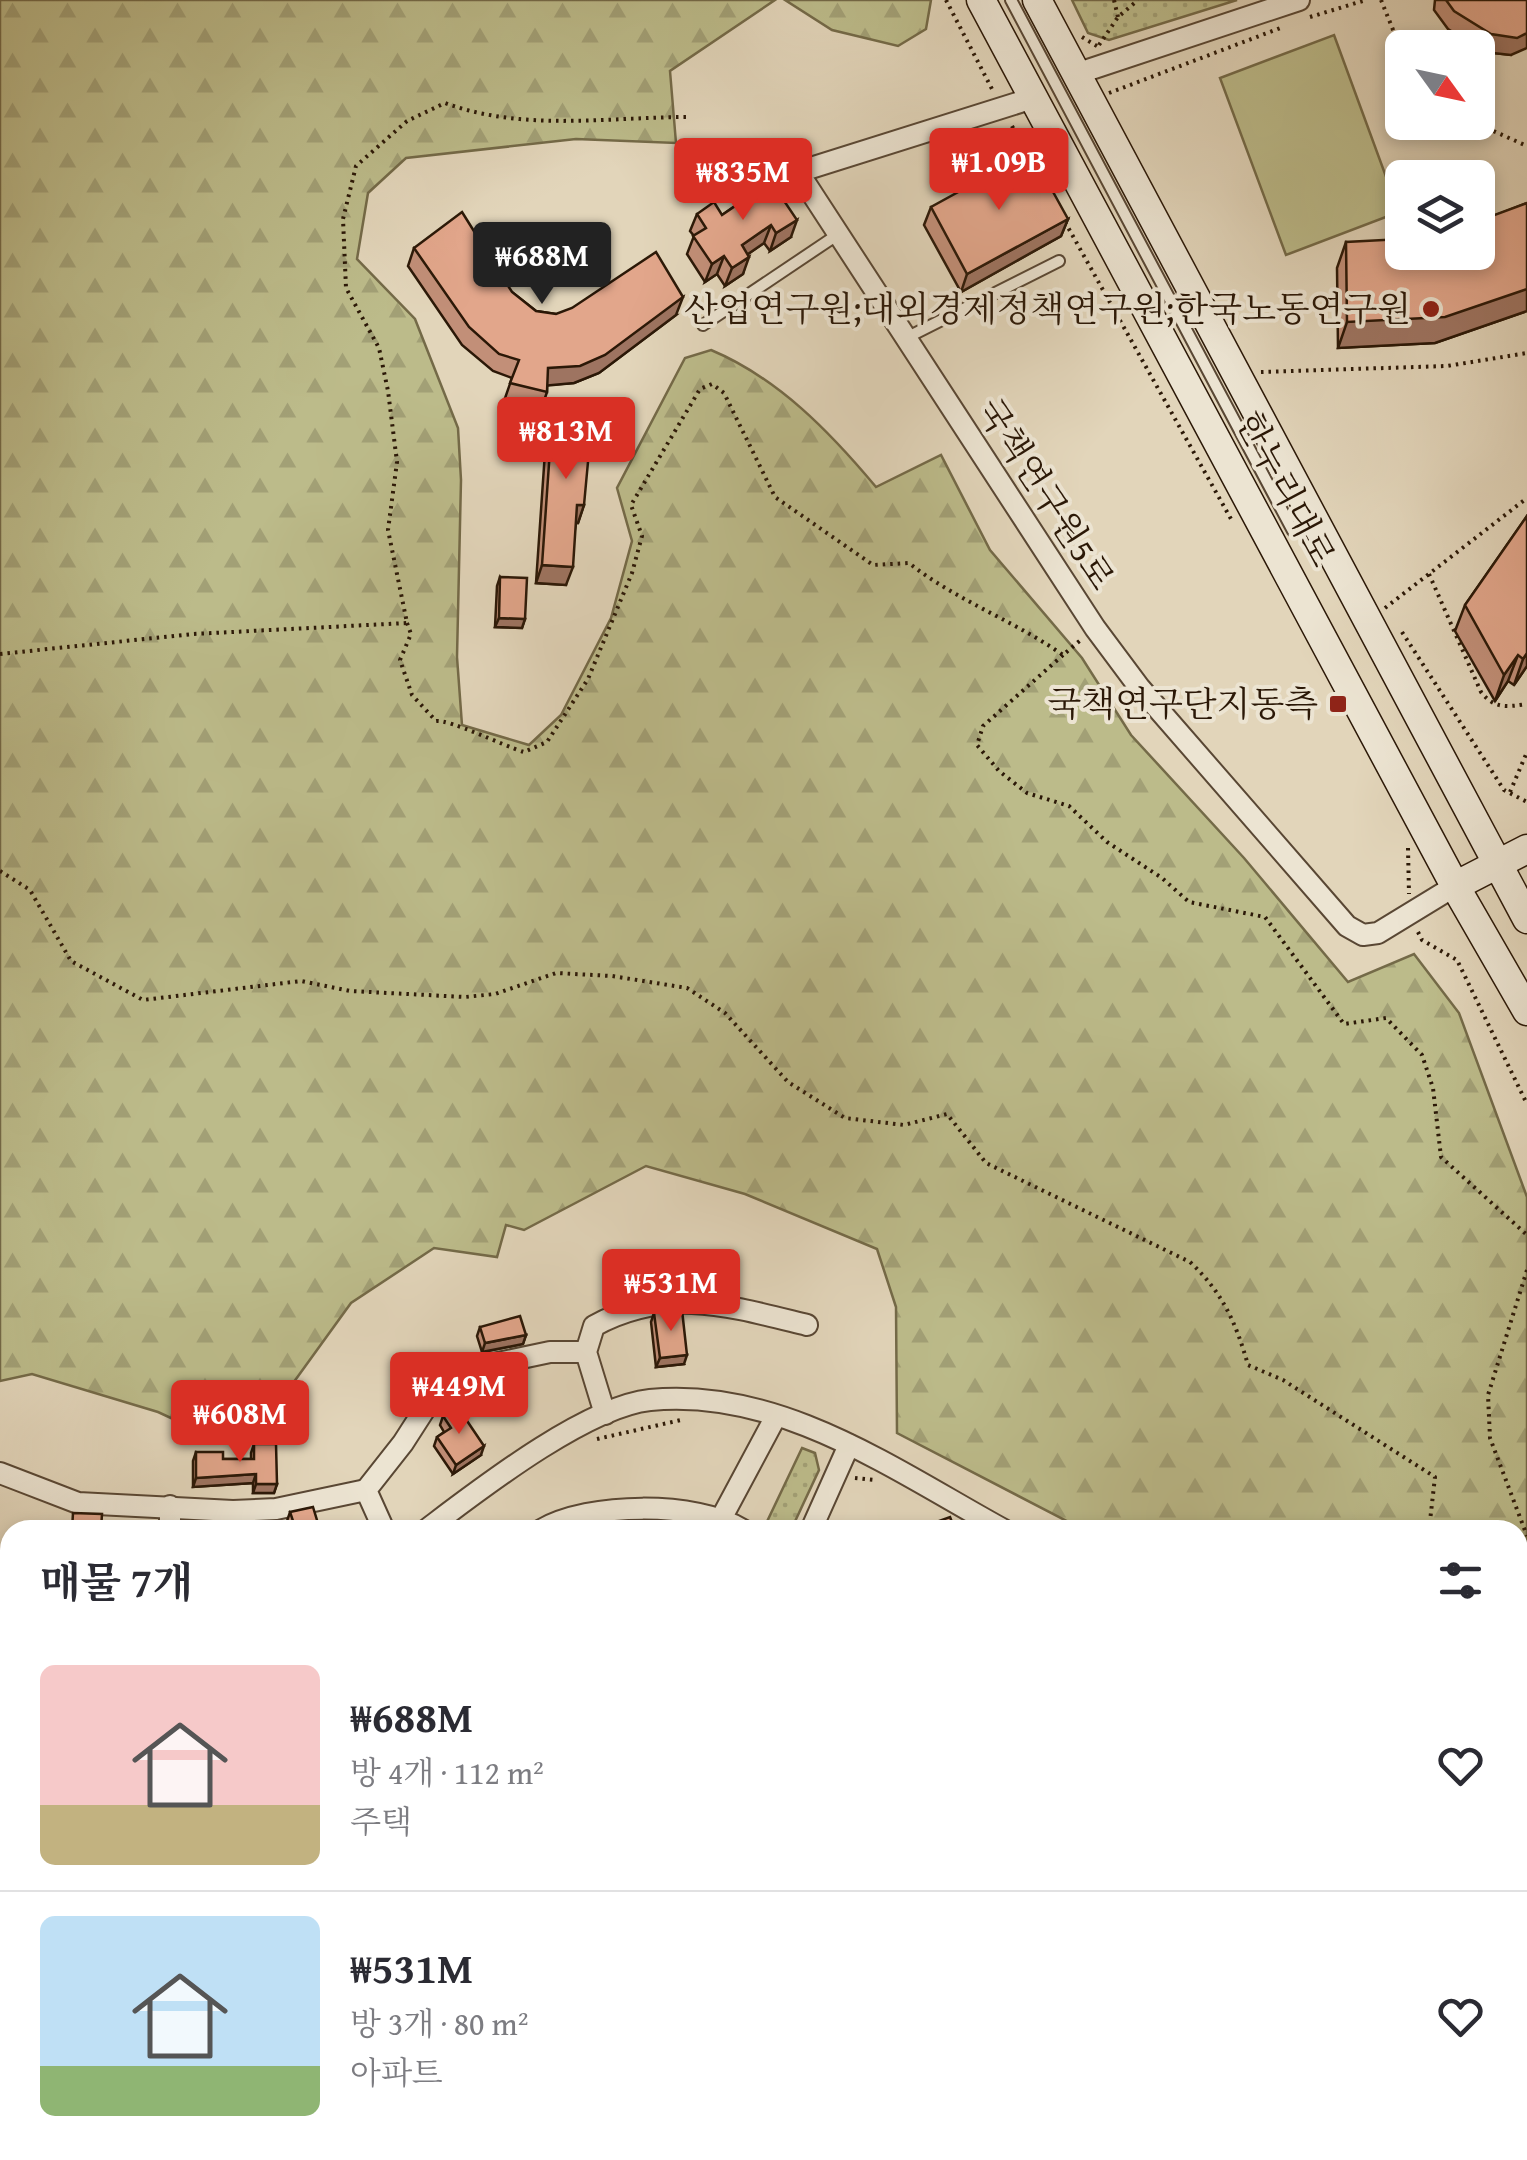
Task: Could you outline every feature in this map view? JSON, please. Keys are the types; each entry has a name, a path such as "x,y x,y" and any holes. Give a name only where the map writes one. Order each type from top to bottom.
{"street":[{"name":"한누리대로","path":"981,0 1455,886 1527,1011"},
{"name":"한누리대로","path":"1037,0 1527,919"},
{"path":"1076,74 1303,9"},
{"name":"국책연구원5로","path":"1033,98 798,172 1094,628 1139,687 1348,926 1363,935 1378,933 1455,886"},
{"path":"1455,886 1527,850"},
{"path":"605,1414 586,1352 594,1326 626,1309 685,1301 744,1309 807,1326"},
{"path":"0,1473 78,1503 233,1511 276,1509 366,1490 403,1443 439,1387 460,1371 550,1352 586,1352"},
{"path":"439,1520 476,1492 605,1414 648,1400 700,1400 801,1420 986,1520"},
{"path":"722,1517 776,1416"},
{"path":"816,1520 849,1445"},
{"path":"366,1490 380,1520"},
{"path":"170,1506 170,1520"},
{"path":"559,1520 624,1509 727,1520"}],"lane":[{"path":"1011,0 1293,531"},
{"path":"703,325 837,235"},
{"path":"905,338 1059,262"}],"path":[{"path":"946,0 1030,160"},
{"path":"1114,0 1118,18"},
{"path":"1098,46 1118,18 1138,0"},
{"path":"1303,9 1366,0"},
{"path":"1381,0 1393,30"},
{"path":"1104,94 1289,25"},
{"path":"689,117 548,122 485,118 445,103 407,121 356,166 343,219 346,288 379,348 388,391 397,462 388,530 411,634 400,660 412,695 436,721 448,720 482,739 524,752 547,742 588,679 632,574 642,536 630,504 700,389 712,384 724,392 775,496 873,565 909,563 946,593 1024,628 1062,655"},
{"path":"1495,132 1527,146"},
{"path":"1058,210 1236,528"},
{"path":"1256,372 1447,366 1527,354"},
{"path":"1384,608 1527,498"},
{"path":"1429,574 1480,692 1490,703 1503,707 1527,704"},
{"path":"0,654 193,634 407,623"},
{"path":"1094,628 984,726 978,745 999,771 1027,792 1069,806 1107,842 1162,878 1188,902 1264,916 1344,1024 1386,1018 1422,1055 1433,1088 1441,1157 1527,1236"},
{"path":"1510,792 1527,752"},
{"path":"1408,846 1410,912 1422,940 1457,960 1527,1104"},
{"path":"0,871 30,890 71,962 143,1000 302,980 350,991 465,996 495,994 556,974 612,976 686,988 726,1013 788,1082 845,1118 904,1125 947,1114 986,1163 1190,1262 1214,1285 1236,1320 1248,1365 1283,1380 1435,1477 1430,1520"},
{"path":"1521,1520 1490,1438 1488,1394 1527,1270"},
{"path":"590,1441 693,1418"},
{"path":"838,1470 860,1481 881,1479"}],"green space":[{"path":"0,0 775,0 670,71 676,143 576,139 406,158 368,193 357,259 415,319 458,428 461,480 457,657 462,725 529,745 561,715 611,618 632,541 617,488 685,358 711,350 759,375 821,427 876,487 941,455 990,550 1082,658 1131,735 1244,858 1348,982 1414,954 1459,1013 1527,1197 1527,1520 1065,1520 897,1433 896,1307 877,1249 745,1194 646,1166 524,1230 506,1225 497,1257 434,1248 351,1303 262,1426 201,1432 158,1412 32,1374 0,1381"},
{"path":"785,0 931,0 926,29 898,46 832,30"},
{"path":"1072,0 1237,0 1109,40 1088,33"},
{"path":"1334,35 1385,174 1385,217 1286,255 1220,78"},
{"path":"802,1448 815,1453 819,1470 796,1520 768,1520"}],"building":[{"path":"1446,0 1527,0 1527,33 1517,38 1495,35 1495,30 1485,30 1454,11"},
{"path":"1031,152 1068,219 967,274 931,207"},
{"path":"766,174 797,220 776,233 771,225 742,245 749,257 732,268 724,256 712,264 693,236 706,228 697,214 714,202 722,215 750,196 745,188"},
{"path":"1527,203 1527,289 1445,317 1347,322 1346,242 1385,240 1385,270 1495,270 1495,215"},
{"path":"462,212 512,292 536,311 556,314 572,308 656,252 683,297 605,355 580,366 548,368 547,392 510,383 519,360 499,354 469,327 414,248"},
{"path":"553,406 593,408 584,505 577,505 573,567 542,565"},
{"path":"1527,516 1527,653 1523,659 1518,655 1504,675 1465,605"},
{"path":"500,577 527,578 525,619 499,618"},
{"path":"682,1310 687,1355 660,1358 654,1313"},
{"path":"520,1316 526,1335 485,1343 480,1327"},
{"path":"457,1406 484,1446 456,1465 437,1437 451,1428 443,1416"},
{"path":"254,1444 276,1444 277,1484 256,1484 256,1474 196,1478 196,1452 223,1452 223,1459 254,1459"},
{"path":"313,1507 317,1520 293,1520 290,1512"},
{"path":"73,1513 102,1514 102,1520 73,1520"}],"place":[{"name":"산업연구원;대외경제정책연구원;한국노동연구원","path":"1431,309"},
{"name":"국책연구단지동측","path":"1338,704"}]}
